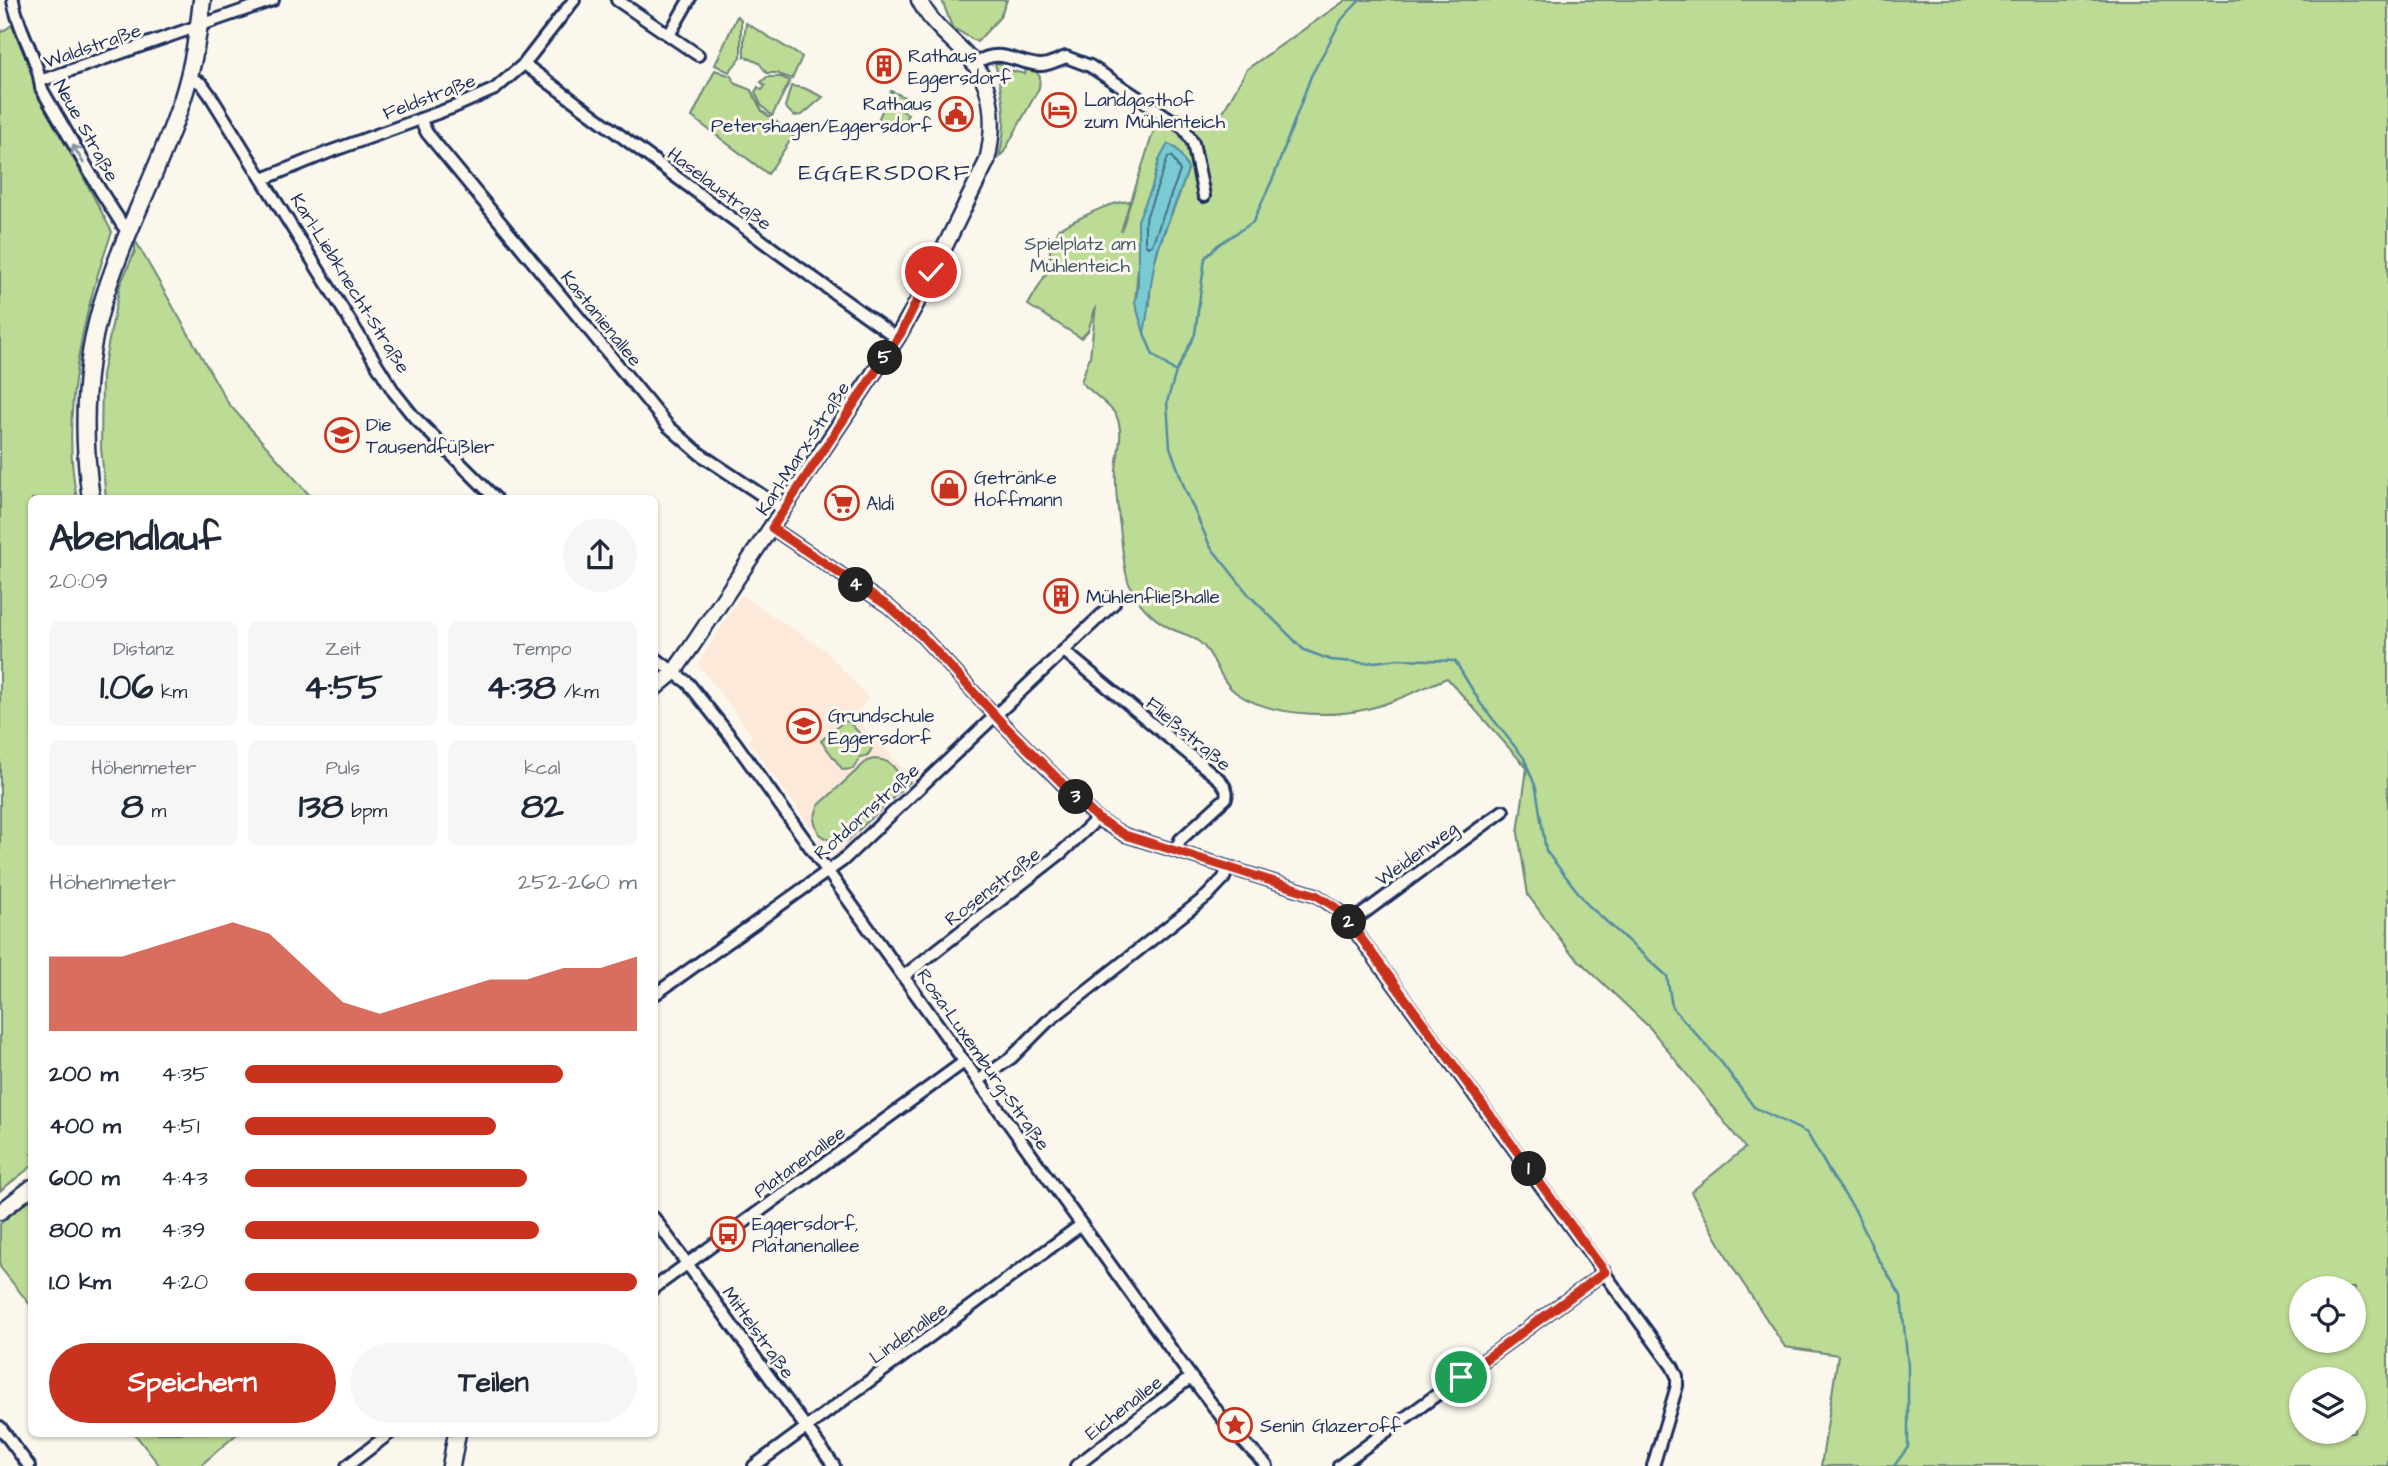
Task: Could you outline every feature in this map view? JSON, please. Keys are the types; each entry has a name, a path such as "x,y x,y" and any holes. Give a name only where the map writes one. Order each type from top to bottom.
{"main road":[{"path":"91,495 85,439 85,405 92,346 109,284 165,147 188,76 202,0"},
{"path":"451,1466 456,1437"}],"street":[{"name":"Neue Straße","path":"13,0 41,88 122,226 131,229"},
{"name":"Waldstraße","path":"40,81 273,0"},
{"name":"Feldstraße","path":"263,178 484,95 505,82 524,64 574,0"},
{"path":"617,0 698,55"},
{"path":"669,34 689,0"},
{"path":"919,0 934,23 975,63 986,56 995,55 1042,66 1066,57 1090,66 1163,117 1184,128 1193,143 1204,196"},
{"name":"Karl-Marx-Straße","path":"658,686 673,673 772,528 897,338 919,299 987,161 992,133 991,105 983,76 975,63"},
{"name":"Haselaustraße","path":"524,64 897,338"},
{"name":"Karl-Liebknecht-Straße","path":"188,76 202,84 211,95 394,392 414,417 492,495"},
{"name":"Kastanienallee","path":"420,119 426,133 668,426 700,454 784,510"},
{"path":"772,528 888,606 921,635 995,715 1097,818 1125,835 1316,895 1335,907 1350,923 1605,1272 1677,1376 1677,1386 1653,1466"},
{"name":"Rotdornstraße","path":"658,992 842,861 1114,603"},
{"name":"Fließstraße","path":"1064,650 1177,743 1226,788 1226,798 1181,839 1176,851"},
{"path":"658,660 673,673"},
{"name":"Rosa-Luxemburg-Straße","path":"673,673 688,683 771,790 1191,1377 1230,1428 1267,1466"},
{"name":"Weidenweg","path":"1350,923 1503,811"},
{"name":"Rosenstraße","path":"904,976 1061,853 1097,818"},
{"path":"978,1081 1011,1058 1047,1022 1207,896 1224,878 1228,867"},
{"name":"Platanenallee","path":"658,1285 964,1062"},
{"path":"0,1212 28,1190"},
{"name":"Mittelstraße","path":"658,1224 835,1466"},
{"name":"Lindenallee","path":"754,1466 1081,1225"},
{"path":"1339,1466 1605,1272"},
{"name":"Eichenallee","path":"1076,1466 1191,1377"},
{"path":"0,1427 29,1466"},
{"path":"347,1466 385,1437"}],"shaded area":[{"name":"Grundschule Eggersdorf","path":"741,595 824,649 869,698 854,716 914,780 833,857 749,742 752,735 698,664"}],"green space":[{"path":"942,0 1007,0 1000,17 977,42 952,27"},
{"name":"Spielplatz am Mühlenteich","path":"1346,0 2388,0 2388,1466 1821,1466 1838,1355 1785,1347 1735,1271 1691,1192 1745,1148 1650,1028 1569,951 1528,895 1518,833 1527,768 1447,678 1385,704 1332,714 1279,710 1248,700 1229,687 1204,646 1192,637 1159,622 1140,603 1131,589 1124,565 1116,495 1119,422 1110,408 1081,382 1090,356 1096,306 1088,331 1081,338 1028,305 1051,265 1049,239 1057,235 1058,229 1102,208 1130,201 1121,232 1158,117 1176,113 1209,119 1224,110 1247,69","holes":["1159,160 1188,169 1157,253 1150,287 1150,305 1135,303 1138,267"]},
{"path":"737,16 741,20 741,57 729,72 715,65"},
{"path":"746,23 802,57 792,79 776,73 767,73 759,63 744,56"},
{"path":"12,25 41,96 112,232 92,295 77,364 71,433 76,495 28,495 28,1169 0,1191 0,33"},
{"path":"994,59 1002,60 1001,68 1025,74 1027,66 1034,68 1040,77 1039,88 999,157 1004,130 1004,108"},
{"path":"715,70 731,76 736,84 751,90 762,111 794,135 768,174 692,117"},
{"path":"767,77 781,77 790,81 772,116 761,105 755,92 758,87 762,90 765,86 761,82"},
{"path":"791,86 804,88 823,97 802,115 794,116 785,107"},
{"path":"891,91 909,99 903,111 908,114 899,132 877,122"},
{"path":"135,240 228,403 309,495 106,495 101,448 102,375 120,285 135,251"},
{"path":"844,721 849,722 872,747 868,755 860,757 853,769 843,770 821,741"},
{"path":"874,759 892,766 898,773 900,784 906,778 910,782 848,840 832,841 819,834 814,820 818,806 867,761"},
{"path":"28,1200 28,1302 0,1267 0,1224"},
{"path":"137,1437 233,1437 200,1466 160,1466"}],"water":[{"path":"1168,144 1178,151 1188,169 1157,252 1144,333 1135,303 1138,288 1138,220 1152,187 1159,160"}],"waterway":[{"path":"1360,0 1342,19 1311,76 1274,176 1253,222 1218,245 1205,258 1195,334 1176,372 1167,402 1170,447 1185,489 1210,546 1249,595 1304,650 1331,660 1366,663 1399,659 1455,661 1481,704 1524,758 1536,788 1546,851 1588,905 1667,976 1672,1007 1722,1063 1754,1107 1807,1133 1855,1210 1876,1255 1901,1296 1908,1366 1908,1447 1894,1466"},
{"path":"1144,333 1153,355 1176,372"}],"place":[{"name":"Rathaus Eggersdorf","path":"884,66"},
{"name":"Landgasthof zum Mühlenteich","path":"1059,110"},
{"name":"Rathaus Petershagen/Eggersdorf","path":"956,114"},
{"name":"Die Tausendfüßler","path":"342,435"},
{"name":"Getränke Hoffmann","path":"949,488"},
{"name":"Aldi","path":"842,503"},
{"name":"Mühlenfließhalle","path":"1061,596"},
{"name":"Grundschule Eggersdorf","path":"804,726"},
{"name":"Eggersdorf, Platanenallee","path":"728,1234"},
{"name":"Senin Glazeroff","path":"1235,1425"}],"district":[{"name":"EGGERSDORF","path":"885,172"}],"route":[{"path":"931,272 901,333 772,528 888,606 921,635 1003,724 1097,818 1125,835 1316,895 1335,907 1350,923 1605,1272 1461,1377"}]}
